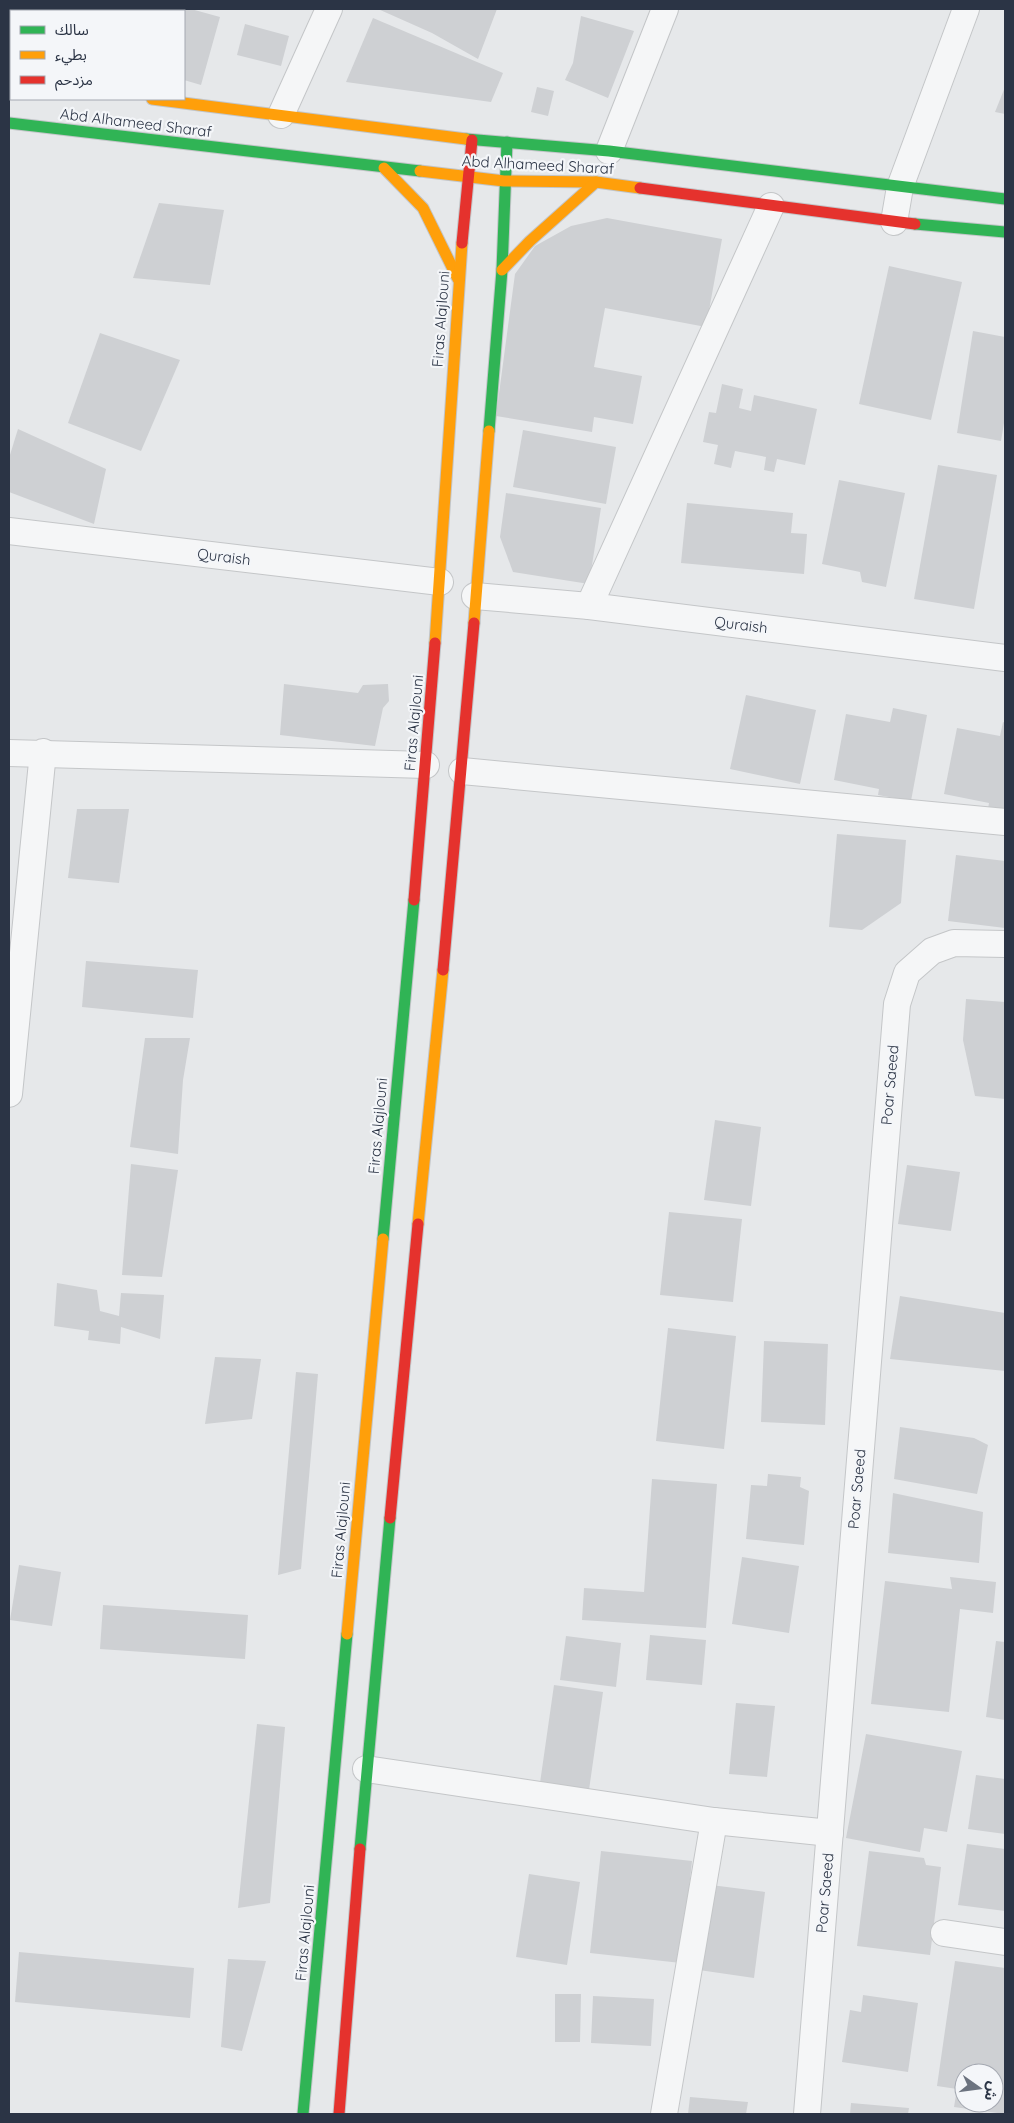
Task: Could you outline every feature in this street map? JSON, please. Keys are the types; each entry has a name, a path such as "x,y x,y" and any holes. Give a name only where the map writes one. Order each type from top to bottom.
{"main road":[{"name":"Abd Alhameed Sharaf","path":"160,100 472,140 609,152 1005,199"},
{"name":"Abd Alhameed Sharaf","path":"9,123 504,181 596,182 894,222 1005,232"},
{"name":"Firas Alajlouni","path":"303,2114 426,765 440,582 458,279 472,140"},
{"path":"338,2114 366,1769 462,771 502,270 507,142"},
{"path":"384,168 424,208 458,279"},
{"path":"502,270 530,241 596,182"}],"street":[{"path":"281,115 329,9"},
{"path":"609,152 665,9"},
{"path":"894,222 900,187 966,9"},
{"path":"589,606 771,206"},
{"name":"Quraish","path":"9,531 440,582"},
{"name":"Quraish","path":"476,596 589,606 1005,658"},
{"path":"9,752 426,765"},
{"path":"9,1094 43,752"},
{"path":"462,771 1005,822"},
{"name":"Poar Saeed","path":"807,2114 897,1004 907,973 932,951 954,943 1005,944"},
{"path":"366,1769 714,1821 830,1833"},
{"path":"664,2114 714,1821"},
{"path":"944,1933 1005,1942"}],"building":[{"path":"33,9 139,9 138,10"},
{"path":"191,9 220,17 201,85 185,80 185,10 172,10"},
{"path":"378,9 497,9 478,59 432,33"},
{"path":"581,16 634,31 608,98 565,80 573,63"},
{"path":"373,18 503,73 491,102 346,82"},
{"path":"245,24 289,36 281,66 237,55"},
{"path":"537,87 554,91 548,116 531,112"},
{"path":"1005,87 1005,114 995,112"},
{"path":"159,203 224,210 210,285 133,278"},
{"path":"607,218 722,239 706,327 605,308 594,367 642,376 633,424 594,417 592,432 496,416 515,274 535,246 571,226"},
{"path":"889,266 962,282 931,420 859,404"},
{"path":"973,331 1005,337 1005,417 1001,441 957,433"},
{"path":"100,333 180,360 141,451 68,423"},
{"path":"722,384 743,389 739,408 751,411 754,395 817,409 805,465 777,459 774,472 764,470 766,457 735,451 731,468 714,464 718,445 703,442 709,412 716,413"},
{"path":"18,429 106,469 94,524 9,492 9,458"},
{"path":"523,430 616,447 606,504 513,487"},
{"path":"938,465 997,475 974,609 914,599"},
{"path":"839,480 905,493 886,587 862,582 860,572 822,564"},
{"path":"506,493 601,508 589,584 513,572 500,537"},
{"path":"687,503 793,513 791,533 807,534 804,574 681,563"},
{"path":"284,684 358,693 363,685 388,684 389,701 383,708 375,746 280,735"},
{"path":"746,695 816,710 800,784 730,769"},
{"path":"893,708 927,715 911,801 878,795 879,789 834,780 846,714 890,722"},
{"path":"1003,722 1005,723 1005,812 988,809 989,803 944,794 957,728 1000,736"},
{"path":"77,809 129,809 119,883 68,878"},
{"path":"837,834 906,840 901,903 862,930 829,927"},
{"path":"956,855 1005,861 1005,928 948,921"},
{"path":"86,961 198,970 193,1018 82,1007"},
{"path":"966,999 1005,1002 1005,1099 975,1096 963,1040"},
{"path":"145,1038 190,1038 183,1080 178,1154 130,1147"},
{"path":"715,1120 761,1127 751,1206 704,1200"},
{"path":"131,1164 178,1170 162,1277 122,1275"},
{"path":"907,1165 960,1172 951,1231 898,1224"},
{"path":"669,1212 742,1219 733,1302 660,1295"},
{"path":"57,1283 97,1290 100,1311 119,1316 121,1293 164,1295 160,1339 121,1327 120,1344 88,1340 89,1331 54,1326"},
{"path":"900,1296 1005,1313 1005,1371 890,1359"},
{"path":"668,1328 736,1336 724,1449 656,1441"},
{"path":"764,1341 828,1344 825,1425 761,1422"},
{"path":"215,1357 261,1359 252,1419 205,1424"},
{"path":"296,1372 318,1374 301,1569 278,1575"},
{"path":"900,1427 974,1438 988,1445 977,1494 894,1479"},
{"path":"768,1474 801,1477 800,1487 809,1491 804,1545 746,1539 751,1485 767,1486"},
{"path":"652,1479 717,1484 706,1628 582,1620 584,1588 644,1592"},
{"path":"893,1493 983,1512 979,1563 888,1553"},
{"path":"742,1557 799,1566 789,1633 732,1624"},
{"path":"19,1565 61,1572 52,1626 10,1620"},
{"path":"950,1577 996,1582 993,1613 960,1609 949,1712 871,1704 885,1581 952,1589"},
{"path":"103,1605 248,1615 245,1659 100,1649"},
{"path":"650,1635 706,1640 702,1685 646,1680"},
{"path":"566,1636 621,1643 616,1687 560,1680"},
{"path":"996,1641 1005,1642 1005,1720 986,1717"},
{"path":"554,1685 603,1692 589,1790 540,1783"},
{"path":"736,1703 775,1706 767,1777 729,1774"},
{"path":"257,1724 285,1727 270,1903 238,1908"},
{"path":"866,1734 962,1751 947,1832 924,1828 920,1852 846,1838"},
{"path":"976,1775 1005,1779 1005,1834 968,1829"},
{"path":"967,1844 1005,1849 1005,1911 958,1905"},
{"path":"601,1851 692,1861 681,1963 590,1953"},
{"path":"869,1851 924,1858 926,1865 941,1867 930,1955 857,1946"},
{"path":"529,1874 580,1882 567,1965 516,1957"},
{"path":"711,1885 765,1892 754,1978 699,1970"},
{"path":"19,1952 194,1968 190,2018 15,2002"},
{"path":"228,1959 266,1961 242,2051 221,2047"},
{"path":"955,1961 1005,1968 1005,2114 998,2113 1004,2113 1004,2063 954,2063 954,2089 937,2086"},
{"path":"555,1994 581,1994 580,2042 555,2042"},
{"path":"863,1995 918,2003 908,2072 842,2062 850,2010 861,2012"},
{"path":"593,1996 654,1999 651,2046 591,2043"},
{"path":"690,2097 748,2102 746,2114 688,2114"},
{"path":"851,2103 909,2108 908,2114 850,2114"}],"traffic: fast":[{"path":"9,123 420,171"},
{"path":"466,139 609,151 1005,199"},
{"path":"489,431 502,270 507,142"},
{"path":"915,224 1005,232"},
{"path":"383,1239 414,900"},
{"path":"360,1849 390,1518"},
{"path":"303,2114 347,1634"}],"traffic: slow":[{"path":"160,100 466,139"},
{"path":"384,168 423,208 458,279"},
{"path":"420,171 504,181 596,182 640,188"},
{"path":"502,270 530,241 596,182"},
{"path":"435,643 462,243"},
{"path":"474,623 489,431"},
{"path":"418,1224 443,970"},
{"path":"347,1634 383,1239"}],"traffic: jam":[{"path":"462,243 472,140"},
{"path":"640,188 915,224"},
{"path":"443,970 474,623"},
{"path":"414,900 435,643"},
{"path":"390,1518 418,1224"},
{"path":"339,2114 360,1849"}]}
